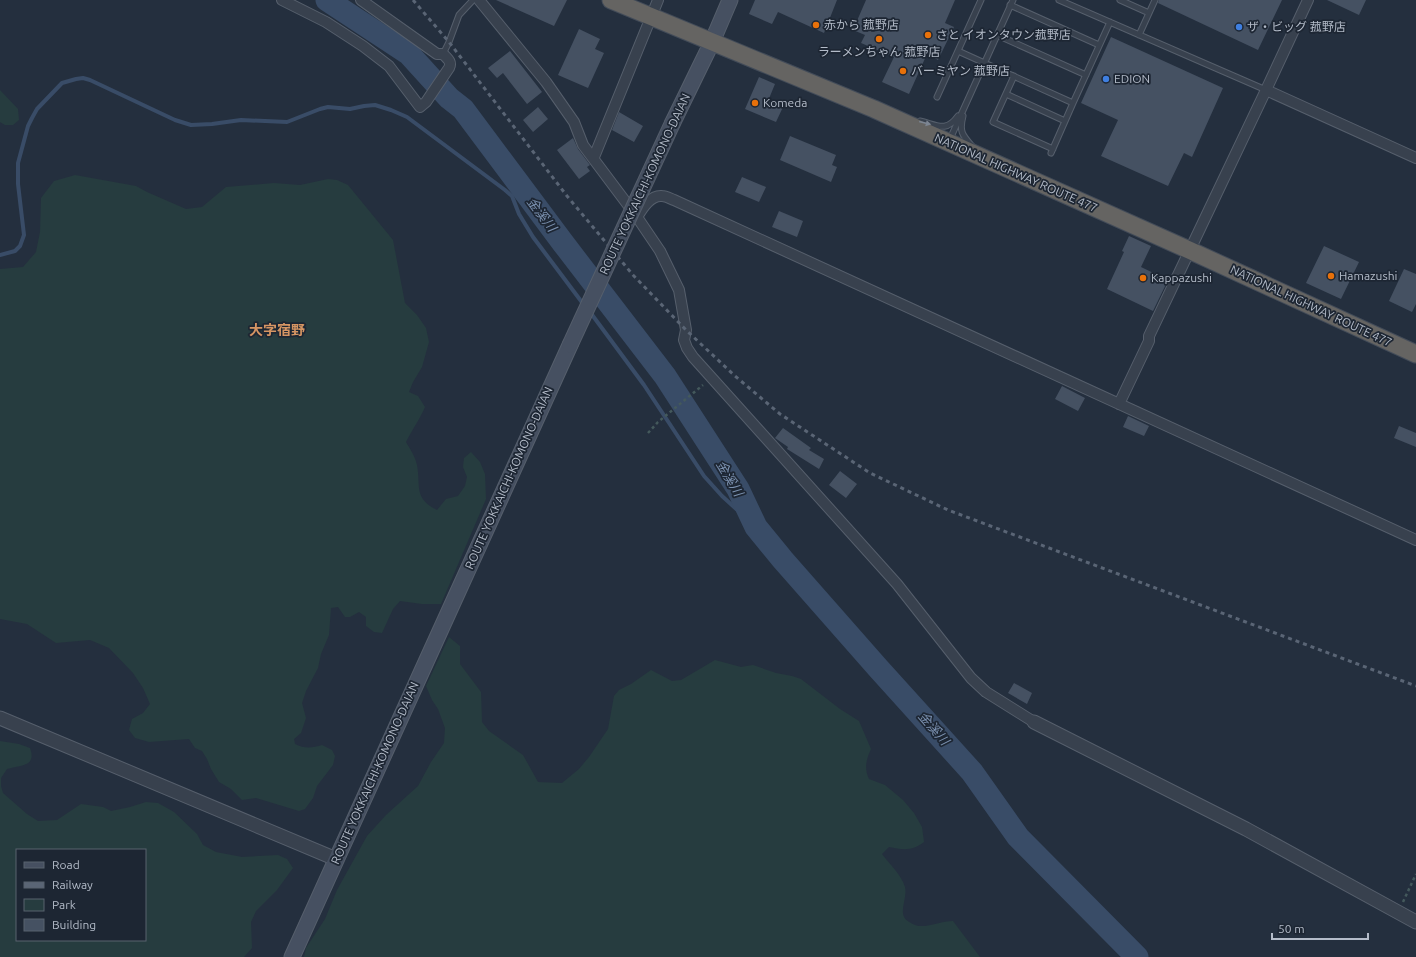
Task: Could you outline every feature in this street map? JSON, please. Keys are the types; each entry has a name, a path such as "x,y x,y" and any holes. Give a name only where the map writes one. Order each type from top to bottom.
{"highway":[{"name":"NATIONAL HIGHWAY ROUTE 477","path":"611,0 874,109 1189,250 1416,354"}],"main road":[{"name":"ROUTE YOKKAICHI-KOMONO-DAIAN","path":"292,957 570,345 673,122 712,42 730,0"}],"street":[{"path":"282,0 326,22 363,46 389,66 420,107 426,102 449,68 450,60 443,54 437,54 361,0"},
{"path":"479,0 546,82 574,122 584,145 660,251 679,290 686,330 684,340 687,348 897,584 971,678 986,692 1034,722 1246,829 1416,922"},
{"path":"594,157 650,16 658,0"},
{"path":"1119,404 1149,341 1149,336 1189,250 1308,0"},
{"path":"1266,90 1416,158"},
{"path":"637,217 644,205 655,198 661,196 674,200 1416,540"},
{"path":"0,718 336,859"}],"lane":[{"path":"443,54 450,42 459,15 473,0"},
{"path":"937,97 981,0"},
{"path":"1059,0 1266,90"},
{"path":"1120,0 1149,13"},
{"path":"1139,35 1155,0"},
{"path":"948,142 1011,2 1099,45"},
{"path":"1014,76 993,122 1052,151 1072,103 1110,22"},
{"path":"997,35 1086,75"},
{"path":"958,51 1072,103"},
{"path":"1006,94 1065,121"},
{"path":"916,120 945,128 951,125 965,105"},
{"path":"965,105 961,128 963,136 974,148 1001,166"},
{"path":"874,109 909,118"}],"path":[{"path":"648,433 658,422 697,390"},
{"path":"1398,912 1416,874"}],"green space":[{"path":"0,90 18,109 19,120 13,125 5,125 0,122"},
{"path":"75,175 136,186 186,209 202,207 226,187 274,183 300,185 328,179 337,180 348,185 393,240 405,303 417,315 426,328 429,342 422,367 409,392 418,396 425,407 406,442 416,462 421,496 424,501 437,510 446,499 458,496 465,486 467,477 463,467 464,458 471,452 480,462 485,474 486,499 441,604 422,604 400,601 393,609 382,633 374,632 366,626 366,617 359,612 350,617 345,617 338,607 331,608 329,635 321,654 318,668 306,691 302,703 306,718 301,733 294,739 295,744 302,747 322,745 332,750 335,756 333,765 317,786 313,798 305,809 299,811 256,798 242,800 231,789 219,782 202,751 195,748 189,739 149,742 135,738 129,730 132,719 143,713 150,704 143,688 133,673 109,648 90,640 56,643 27,624 0,619 0,269 23,267 36,252 40,232 41,198 54,181"},
{"path":"449,637 460,646 460,664 481,692 482,722 489,731 523,755 538,782 562,783 579,769 608,729 614,696 619,690 631,684 651,670 672,681 681,680 715,660 741,667 753,665 776,673 801,679 840,709 859,721 871,749 866,764 866,771 869,779 885,785 903,800 914,813 922,827 924,842 920,845 908,849 889,847 882,854 898,874 905,887 903,912 906,920 919,926 953,921 980,957 304,957 306,948 325,919 337,890 367,836 386,815 418,786 431,762 444,743 445,728 438,709 426,686"},
{"path":"0,741 19,744 30,748 32,754 29,762 22,766 7,769 1,778 1,786 3,793 27,814 38,821 57,820 81,804 103,807 111,811 146,802 158,803 174,812 197,834 203,845 216,852 242,857 278,855 287,859 293,868 277,890 256,911 251,922 252,948 244,957 0,957"}],"building":[{"path":"496,0 567,0 554,26"},
{"path":"755,0 837,0 824,33 778,12 772,24 749,14"},
{"path":"866,0 955,0 945,23 954,27 938,60 927,54 909,94 882,82 894,57 861,43 865,35 853,30"},
{"name":"ザ・ビッグ 菰野店","path":"1159,0 1282,0 1258,50 1158,3"},
{"path":"1327,0 1366,0 1359,15"},
{"path":"579,29 600,39 595,49 604,53 588,88 558,75"},
{"path":"1111,37 1223,88 1192,157 1184,153 1168,186 1101,156 1118,120 1081,103"},
{"path":"510,51 542,92 527,104 503,73 497,78 488,68"},
{"path":"759,77 775,84 768,101 783,107 776,122 745,109"},
{"path":"538,107 548,119 533,132 523,120"},
{"path":"619,112 643,126 634,142 612,130"},
{"path":"790,136 836,155 832,165 837,167 831,182 780,160"},
{"path":"573,138 578,149 590,165 587,167 590,171 579,179 557,150"},
{"path":"742,177 766,187 759,202 735,192"},
{"path":"779,211 803,221 797,237 772,227"},
{"path":"1129,236 1151,246 1141,267 1168,280 1153,311 1107,289 1124,252 1122,251"},
{"path":"1324,246 1359,262 1341,299 1306,283"},
{"path":"1404,269 1416,274 1416,304 1412,312 1389,301"},
{"path":"1062,386 1085,398 1078,411 1055,399"},
{"path":"1128,416 1149,426 1144,436 1123,427"},
{"path":"1399,426 1416,433 1416,447 1394,438"},
{"path":"783,428 811,448 809,450 824,459 819,469 787,449 788,447 775,438"},
{"path":"840,471 857,484 846,498 829,485"},
{"path":"1014,683 1032,693 1027,704 1008,693"}],"waterway":[{"name":"金溪川","path":"327,0 409,54 449,98 463,109 665,376 738,489 756,527 878,668 972,772 1018,837 1137,957"},
{"path":"0,255 15,251 20,246 24,235 18,184 18,163 28,126 37,109 62,83 83,78 175,120 191,125 241,120 287,122 328,107 350,109 375,105 407,117 512,196 519,214 533,237 584,305"},
{"path":"590,312 644,385 704,476 722,496 756,527"}],"railway":[{"path":"413,0 449,42 567,196 633,275 686,330 735,376 780,414 870,473 948,510 1416,686"}],"place":[{"name":"赤から 菰野店","path":"816,25"},
{"name":"ザ・ビッグ 菰野店","path":"1239,27"},
{"name":"さと イオンタウン菰野店","path":"928,35"},
{"name":"ラーメンちゃん 菰野店","path":"879,39"},
{"name":"バーミヤン 菰野店","path":"903,71"},
{"name":"EDION","path":"1106,79"},
{"name":"Komeda","path":"755,103"},
{"name":"Hamazushi","path":"1331,276"},
{"name":"Kappazushi","path":"1143,278"}],"district":[{"name":"大字宿野","path":"277,330"}]}
